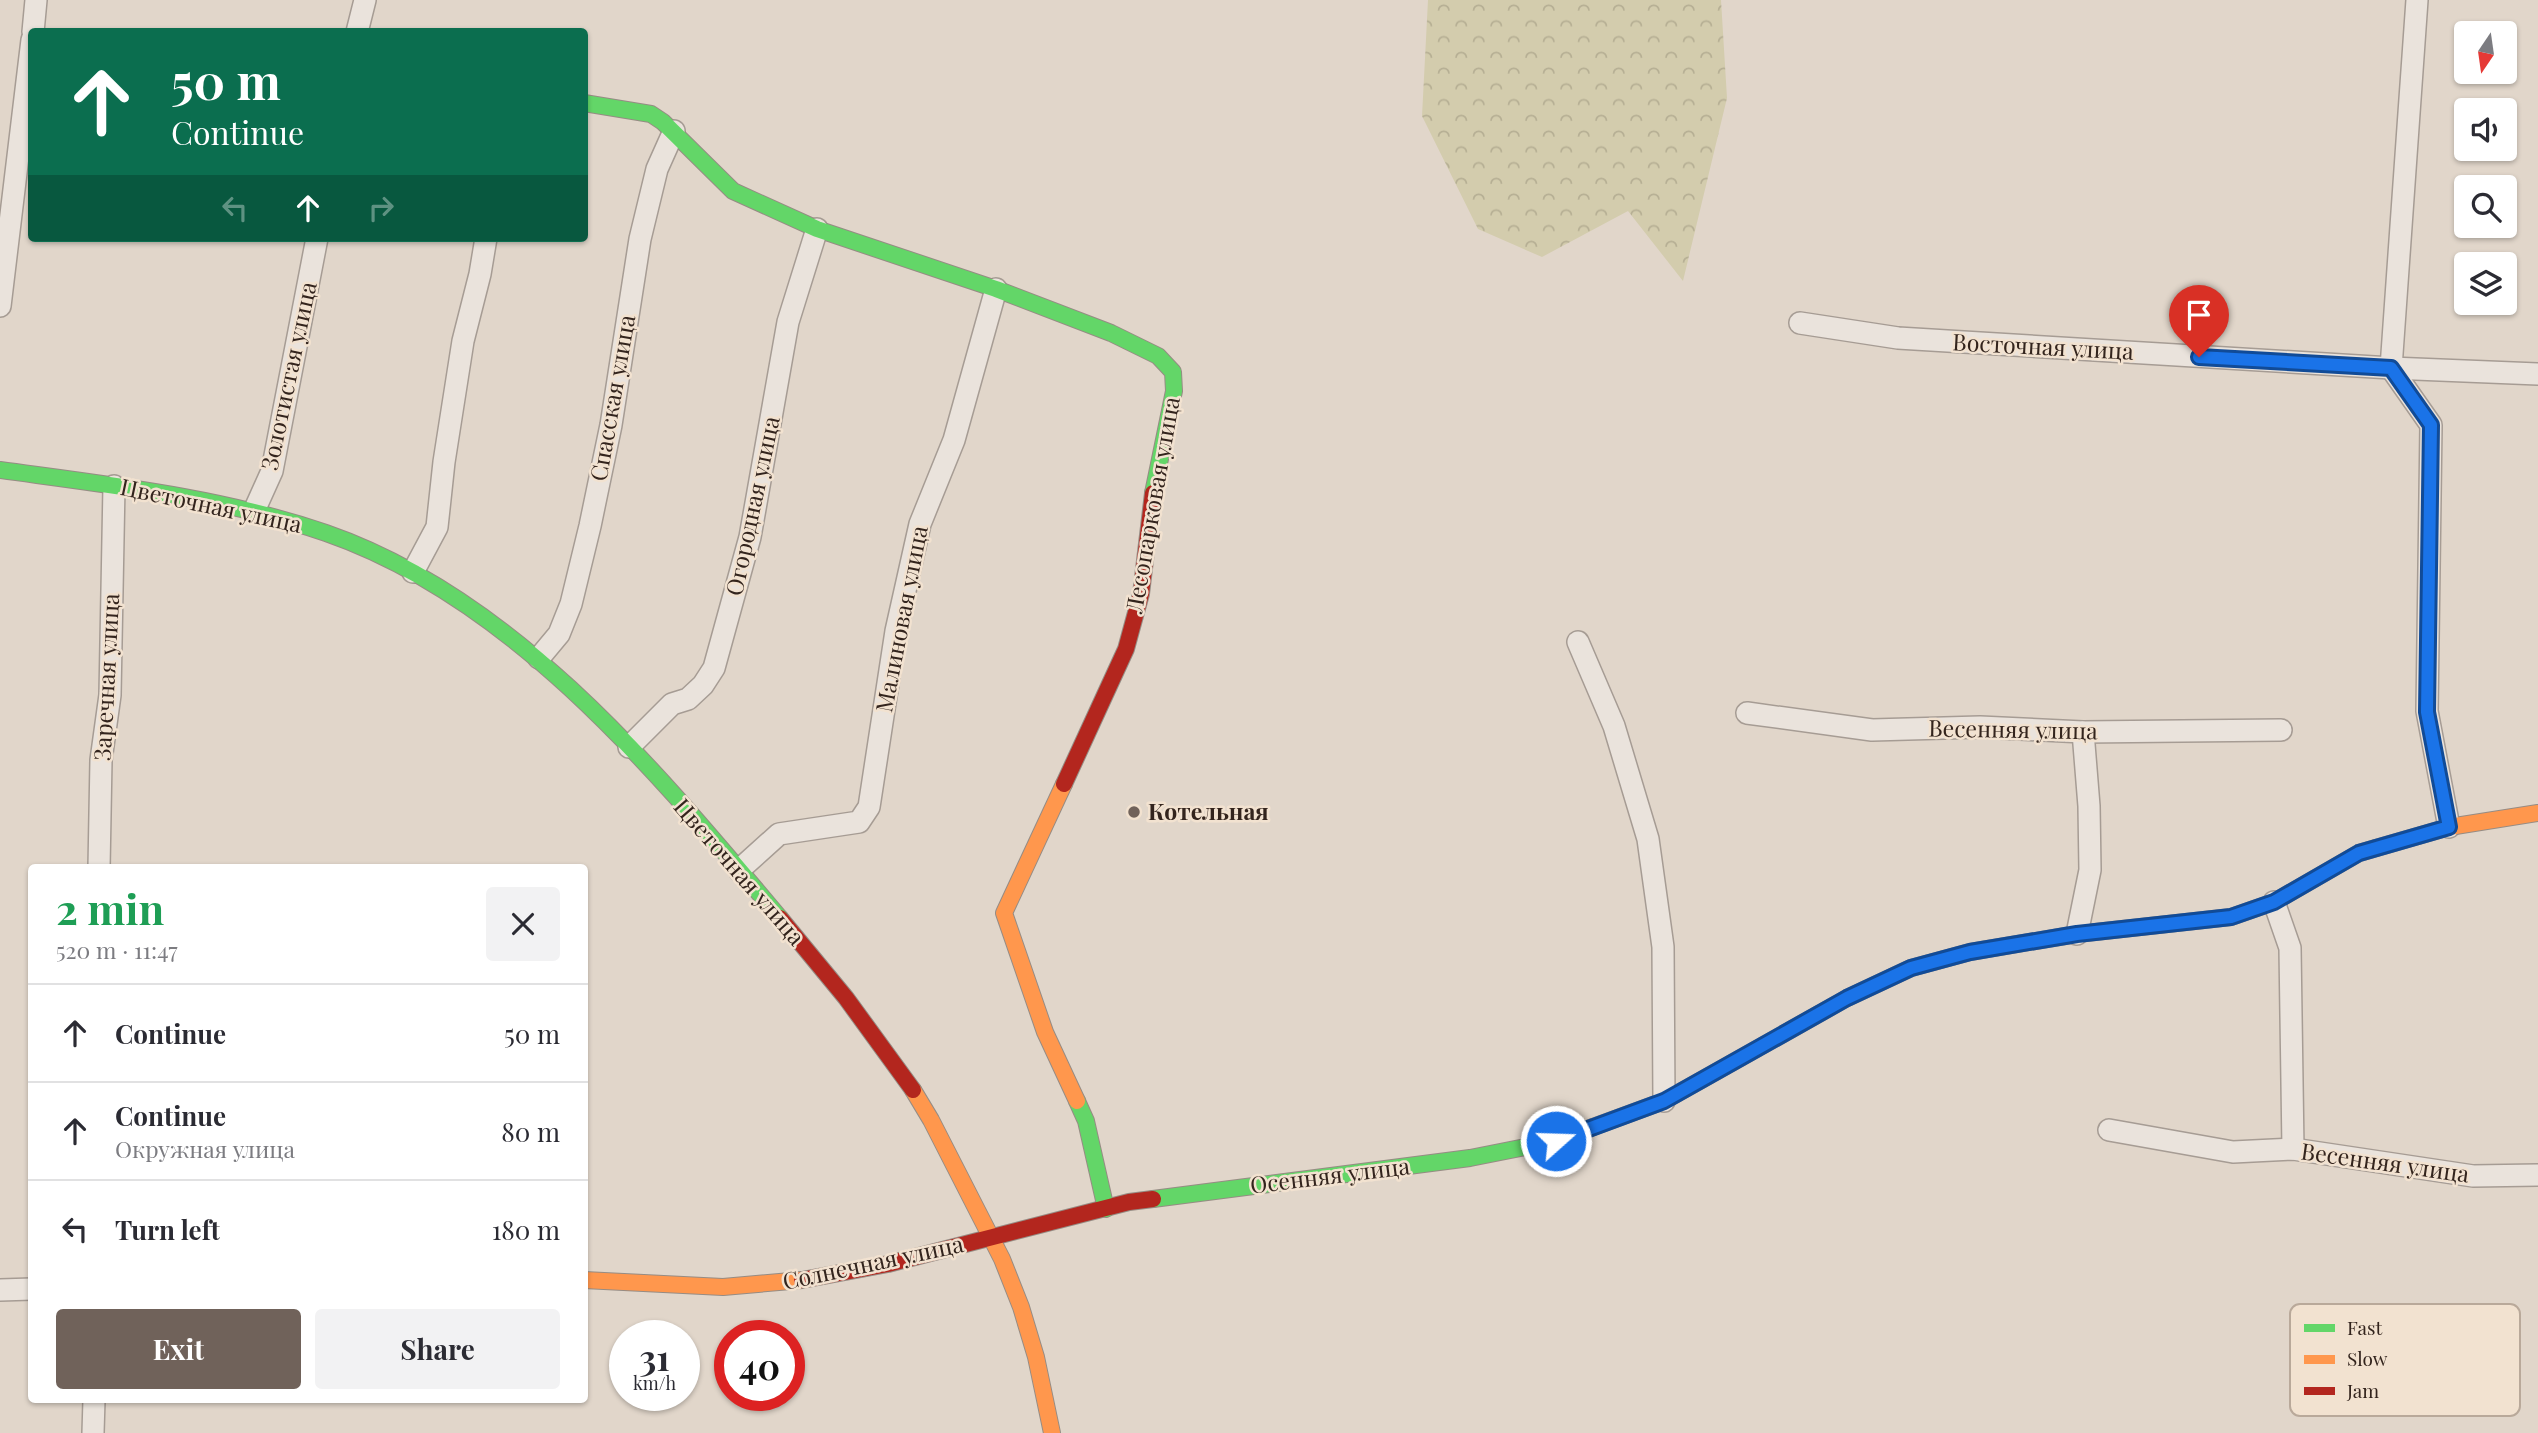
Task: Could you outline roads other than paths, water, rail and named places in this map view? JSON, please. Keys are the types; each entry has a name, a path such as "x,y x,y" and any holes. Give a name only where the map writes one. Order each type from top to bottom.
{"street":[{"path":"33,28 36,0"},
{"path":"359,28 365,0"},
{"path":"2417,0 2391,368 2431,425 2427,712 2449,827"},
{"path":"0,306 28,73"},
{"name":"Лесопарковая улица","path":"588,104 651,114 674,131 733,191 817,229 996,289 1111,333 1158,356 1173,372 1174,391 1152,496 1141,594 1126,649 1004,913 1045,1032 1086,1121 1106,1209"},
{"name":"Спасская улица","path":"539,658 559,634 571,604 611,425 640,239 657,170 674,131"},
{"name":"Огородная улица","path":"629,747 672,704 688,699 704,685 714,668 750,537 788,322 817,229"},
{"name":"Золотистая улица","path":"254,511 272,471 316,242"},
{"path":"413,572 437,527 463,341 480,274 484,242"},
{"name":"Малиновая улица","path":"739,870 779,834 859,822 869,807 896,631 920,524 954,440 996,289"},
{"name":"Восточная улица","path":"1800,323 1898,338 2391,368 2538,374"},
{"name":"Цветочная улица","path":"0,470 184,496 254,511 321,530 413,572 486,616 539,658 629,747 739,870 851,1003 923,1106 993,1236 1037,1362 1052,1433"},
{"name":"Заречная улица","path":"99,864 101,760 110,695 114,486"},
{"path":"1578,642 1615,726 1648,839 1663,947 1664,1101"},
{"name":"Весенняя улица","path":"1747,713 1872,730 1980,727 2083,732 2281,730"},
{"path":"2077,934 2090,870 2090,806 2083,732"},
{"name":"Осенняя улица","path":"993,1236 1139,1201 1471,1158 1556,1141 1664,1101 1782,1032 1911,968 1970,952 2077,934 2231,917 2274,902 2359,853 2449,827 2538,813"},
{"path":"2274,902 2290,948 2293,1149"},
{"name":"Весенняя улица","path":"2109,1130 2233,1152 2293,1149 2473,1176 2538,1175"},
{"name":"Солнечная улица","path":"588,1280 723,1287 808,1280 888,1264 993,1236"},
{"path":"0,1290 28,1289"},
{"path":"93,1433 94,1403"}],"place":[{"name":"Котельная","path":"1134,812"}]}
